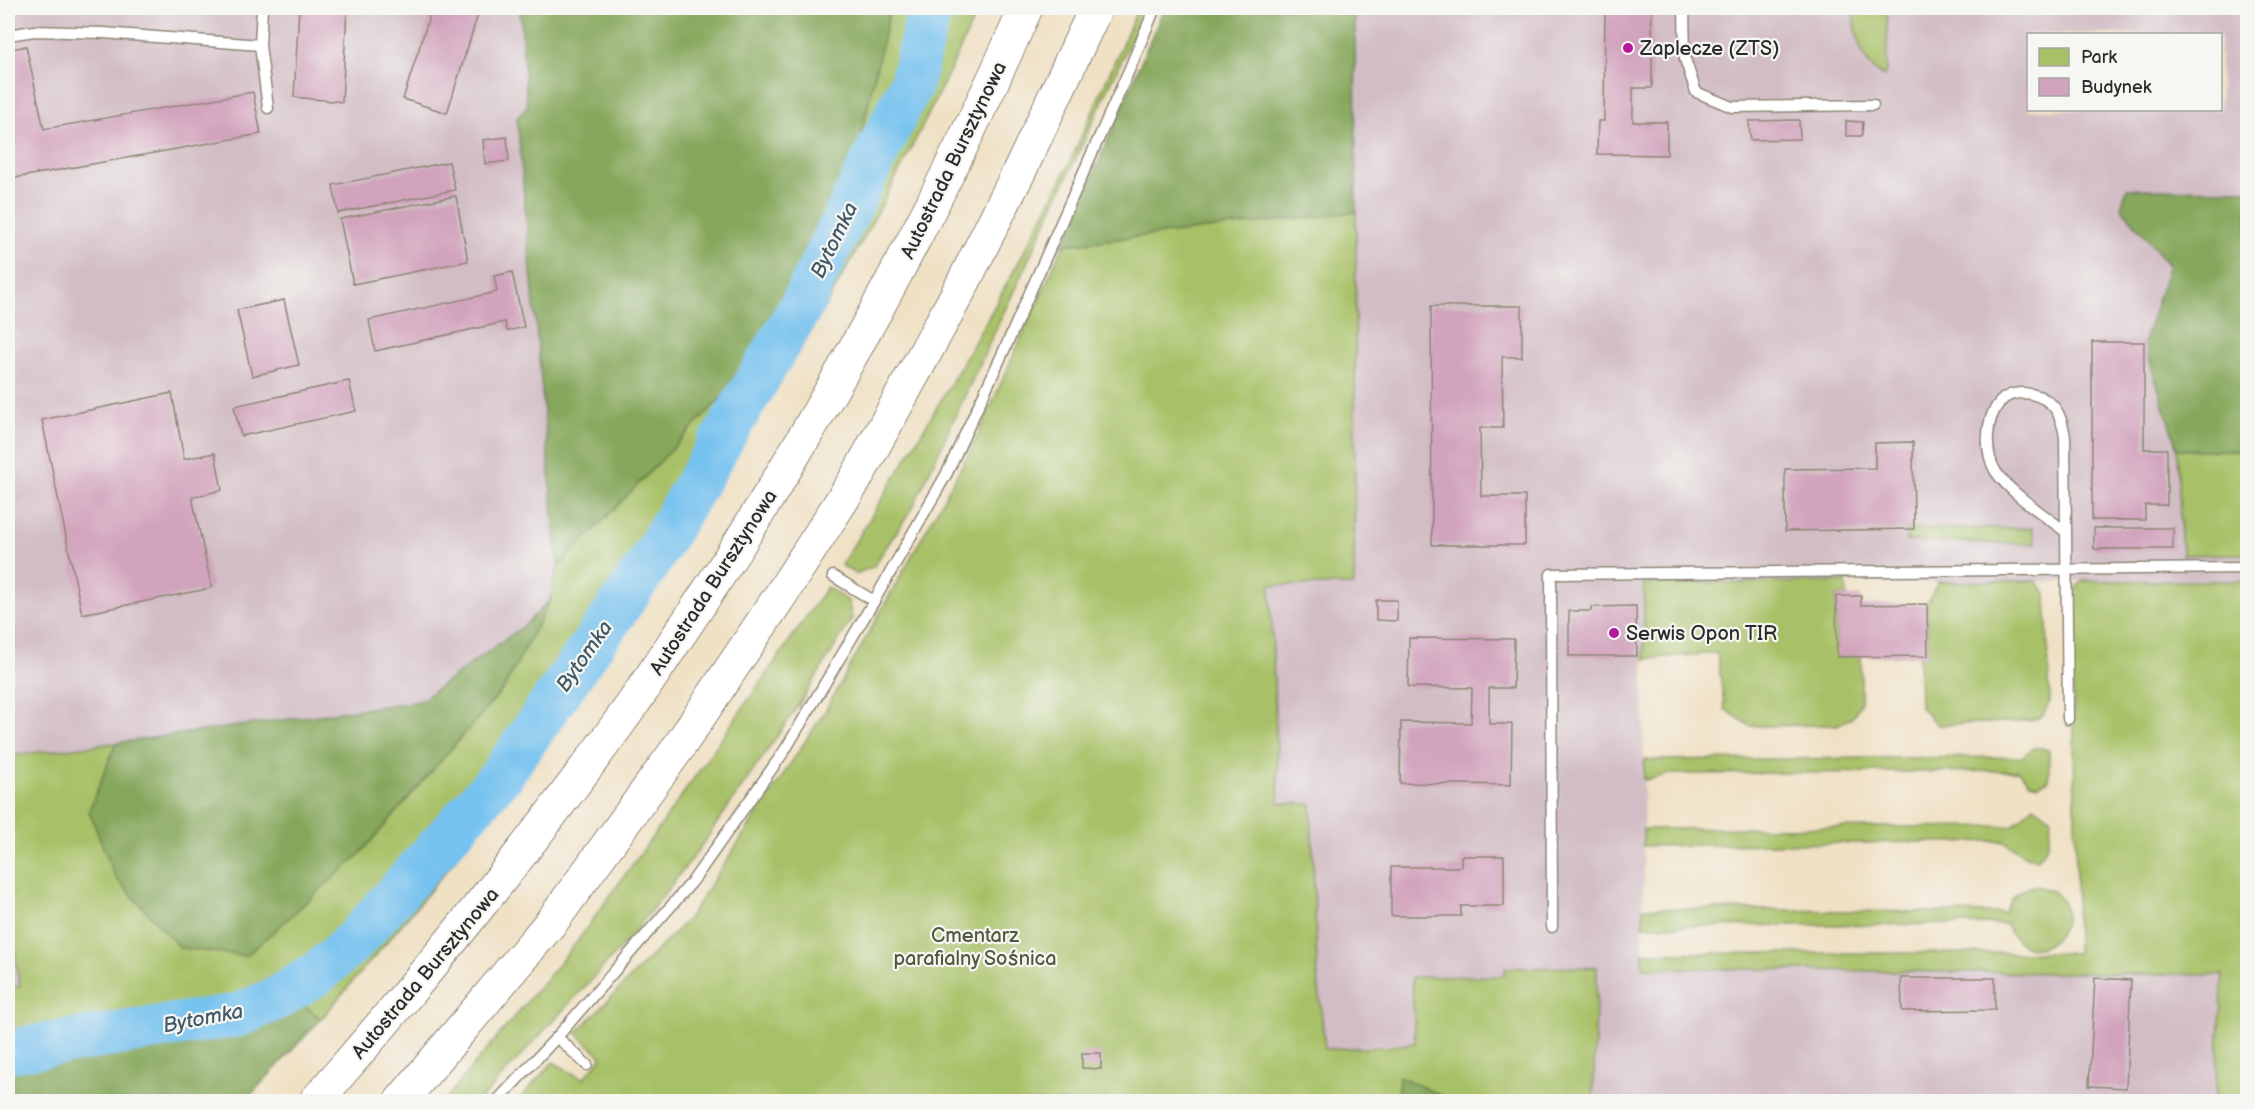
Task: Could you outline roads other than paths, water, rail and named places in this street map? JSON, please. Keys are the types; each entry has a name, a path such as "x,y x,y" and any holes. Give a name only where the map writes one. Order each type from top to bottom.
{"highway":[{"name":"Autostrada Bursztynowa","path":"315,1101 385,1022 491,894 626,714 722,572 788,467 901,268 958,154 1026,8"},
{"path":"400,1101 554,921 676,751 855,480 964,281 1022,166 1096,8"}],"lane":[{"path":"262,8 260,45 268,108"},
{"path":"496,1101 557,1036 692,882 785,750 947,473 1155,8"},
{"path":"1684,8 1685,59 1696,92 1732,107 1873,105"},
{"path":"8,35 34,31 104,33 260,45"},
{"path":"2066,532 2011,488 1996,472 1989,457 1988,437 1991,419 2000,402 2013,393 2032,393 2051,404 2062,419 2065,437 2068,719"},
{"path":"1552,927 1551,574 2247,568"},
{"path":"833,576 874,601"},
{"path":"557,1036 587,1065"}],"waterway":[{"name":"Bytomka","path":"8,1051 239,1015 277,998 318,973 355,940 500,777 648,565 800,308 911,84 930,8"}],"place":[{"name":"Zaplecze (ZTS)","path":"1628,48"},
{"name":"Serwis Opon TIR","path":"1614,633"}],"park label":[{"name":"Cmentarz parafialny Sośnica","path":"975,946"}]}
